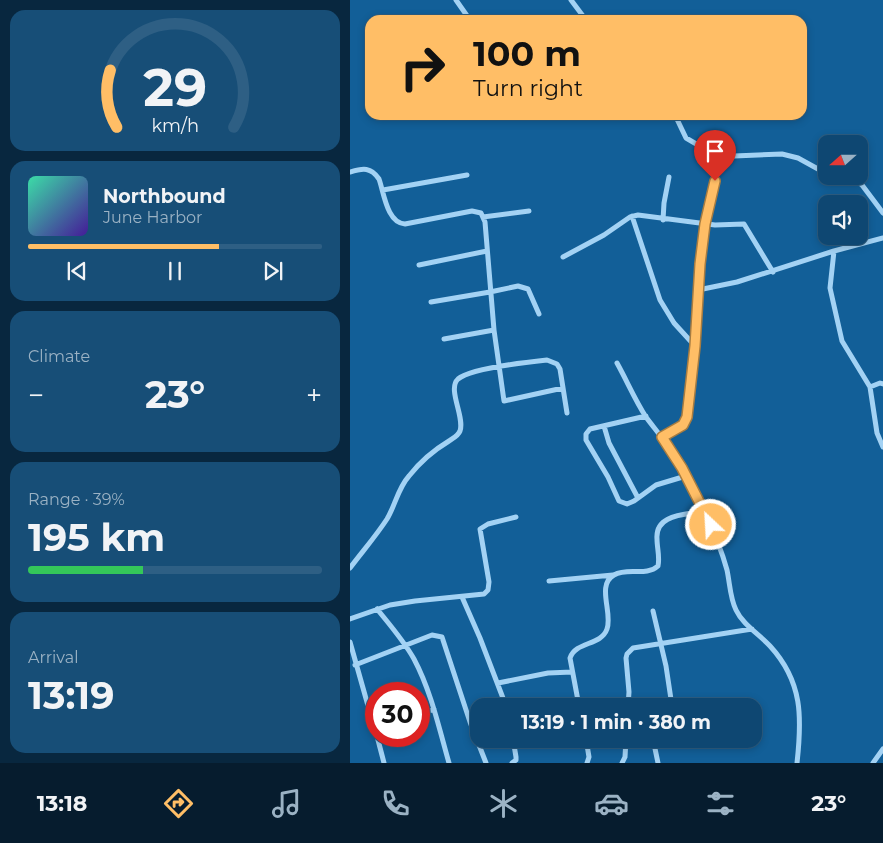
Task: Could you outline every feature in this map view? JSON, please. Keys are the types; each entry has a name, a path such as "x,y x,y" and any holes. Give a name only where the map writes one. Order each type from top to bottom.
{"street":[{"path":"456,0 466,15"},
{"path":"571,0 582,15"},
{"path":"677,120 686,138 704,150 734,156 782,154 798,158 818,169"},
{"path":"662,437 683,425 687,417 695,346 700,264 705,224 714,188 715,175 704,150"},
{"path":"350,172 362,168 372,171 379,179 392,217 399,224 472,211 477,212 483,217 494,330 504,401 564,388"},
{"path":"383,190 467,175"},
{"path":"663,220 669,177"},
{"path":"862,185 883,213"},
{"path":"483,217 529,211"},
{"path":"563,257 604,235 632,216 705,224 744,224 773,272"},
{"path":"632,216 660,300 674,323 695,346"},
{"path":"698,290 773,272 834,251 883,238"},
{"path":"419,264 487,251"},
{"path":"834,251 830,288 842,341 870,387 877,433 883,446"},
{"path":"431,302 508,287 524,287 531,294 538,314"},
{"path":"444,339 494,330"},
{"path":"350,568 386,521 408,477 426,458 459,432 460,421 455,383 462,377 499,366 547,360 553,361 560,369 567,413"},
{"path":"618,363 646,416 662,437 686,476 704,511 717,540 727,572 734,607 738,615 770,646 790,672 796,691 800,734 797,763"},
{"path":"870,387 880,383 883,384"},
{"path":"646,416 590,430 586,434 586,440 608,477 619,501 626,504 656,485 686,476"},
{"path":"604,426 609,443 638,498"},
{"path":"549,581 613,575 620,572 654,570 660,560 657,541 658,526 662,521 704,511"},
{"path":"350,619 378,608 415,601 482,595 488,590 489,582 480,529 488,524 516,517"},
{"path":"577,698 570,658 576,648 598,640 605,634 609,616 606,587 608,580 613,575"},
{"path":"462,597 503,698"},
{"path":"378,608 415,661 434,708 449,763"},
{"path":"653,611 671,698"},
{"path":"629,698 627,654 633,648 752,629"},
{"path":"356,665 406,647 432,635 438,635 444,640 470,722 486,763"},
{"path":"350,642 365,696"},
{"path":"498,683 548,674 572,672"},
{"path":"430,710 434,708"},
{"path":"380,747 384,763"},
{"path":"512,763 516,760 514,748"},
{"path":"587,748 589,758 587,763"},
{"path":"622,763 625,757 626,748"},
{"path":"655,748 658,763"},
{"path":"874,763 883,749"}],"route":[{"path":"711,525 682,468 662,437 683,425 687,417 695,346 700,264 705,224 715,181"}]}
